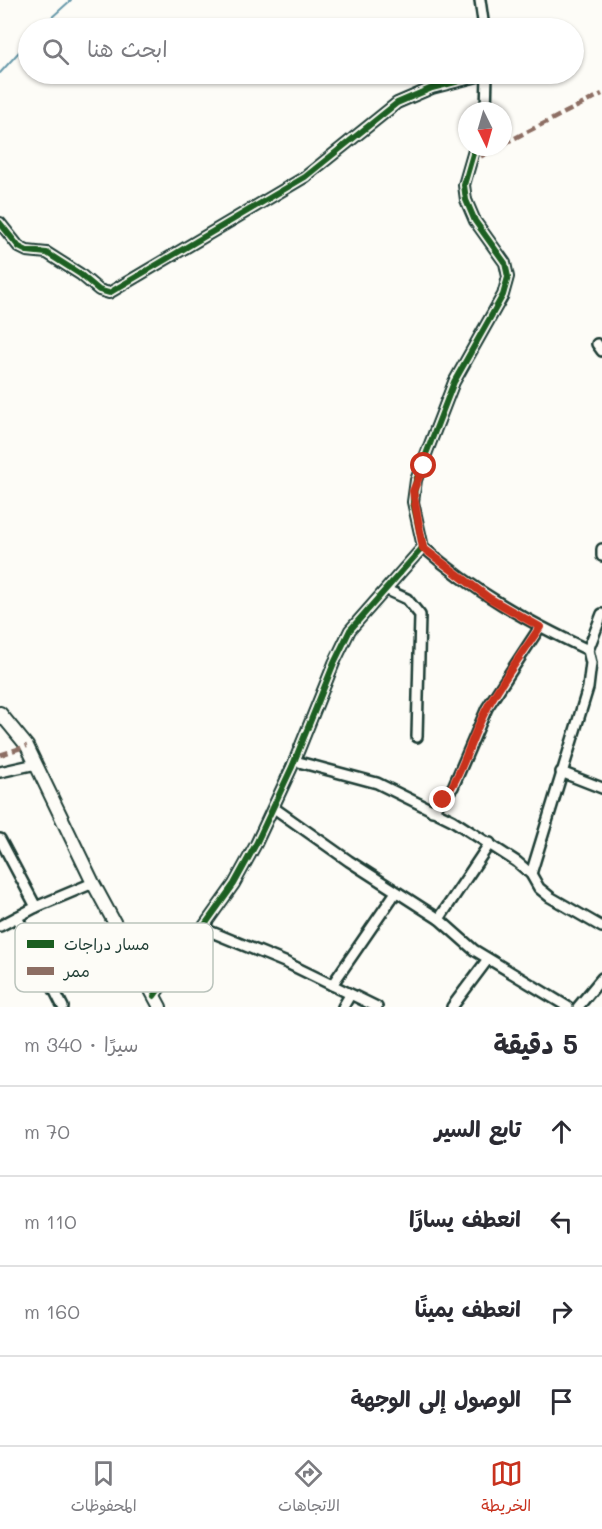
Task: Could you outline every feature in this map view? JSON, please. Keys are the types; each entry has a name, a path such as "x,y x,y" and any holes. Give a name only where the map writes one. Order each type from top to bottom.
{"street":[{"path":"480,0 483,18"},
{"path":"0,223 19,247 27,251 47,253 80,274 99,290 109,293 305,177 397,103 448,84"},
{"path":"486,102 487,84"},
{"path":"472,156 464,185 466,200 475,221 505,263 507,277 503,295 454,382 416,480 413,502 423,548 480,592 540,627 588,650"},
{"path":"206,923 234,884 274,808 341,646 350,630 423,548"},
{"path":"602,549 602,556"},
{"path":"387,590 406,599 420,615 417,737"},
{"path":"531,874 588,688 591,663 588,650 602,614"},
{"path":"432,811 453,787 487,708 540,627"},
{"path":"0,713 27,746 93,883 115,923"},
{"path":"295,761 377,783 432,811 490,843 531,874 539,888 550,897 602,927"},
{"path":"0,772 36,765"},
{"path":"561,772 602,788"},
{"path":"274,808 439,919 488,959 568,1007"},
{"path":"0,839 36,907"},
{"path":"439,919 490,843"},
{"path":"0,926 36,907 93,883"},
{"path":"332,985 396,892"},
{"path":"17,917 20,923"},
{"path":"213,933 377,1007"},
{"path":"452,1007 488,959"},
{"path":"578,1007 602,978"},
{"path":"55,992 63,1007"},
{"path":"343,1007 350,995"}],"waterway":[{"path":"51,18 71,0"},
{"path":"0,73 18,53"}],"marked path":[{"path":"512,139 602,94"},
{"path":"469,163 482,156"},
{"path":"0,755 27,746"}],"cycle path":[{"path":"0,223 19,247 27,251 47,253 80,274 99,290 109,293 305,177 397,103 448,84"},
{"path":"206,923 234,884 256,844 292,767 334,663 350,630 423,547 413,502 416,480 454,382 503,295 508,277 505,263 475,221 466,200 464,185 472,156"},
{"path":"154,996 157,992"}],"route":[{"path":"424,466 413,491 413,502 423,548 489,598 540,627 487,708 453,787 443,800"}]}
